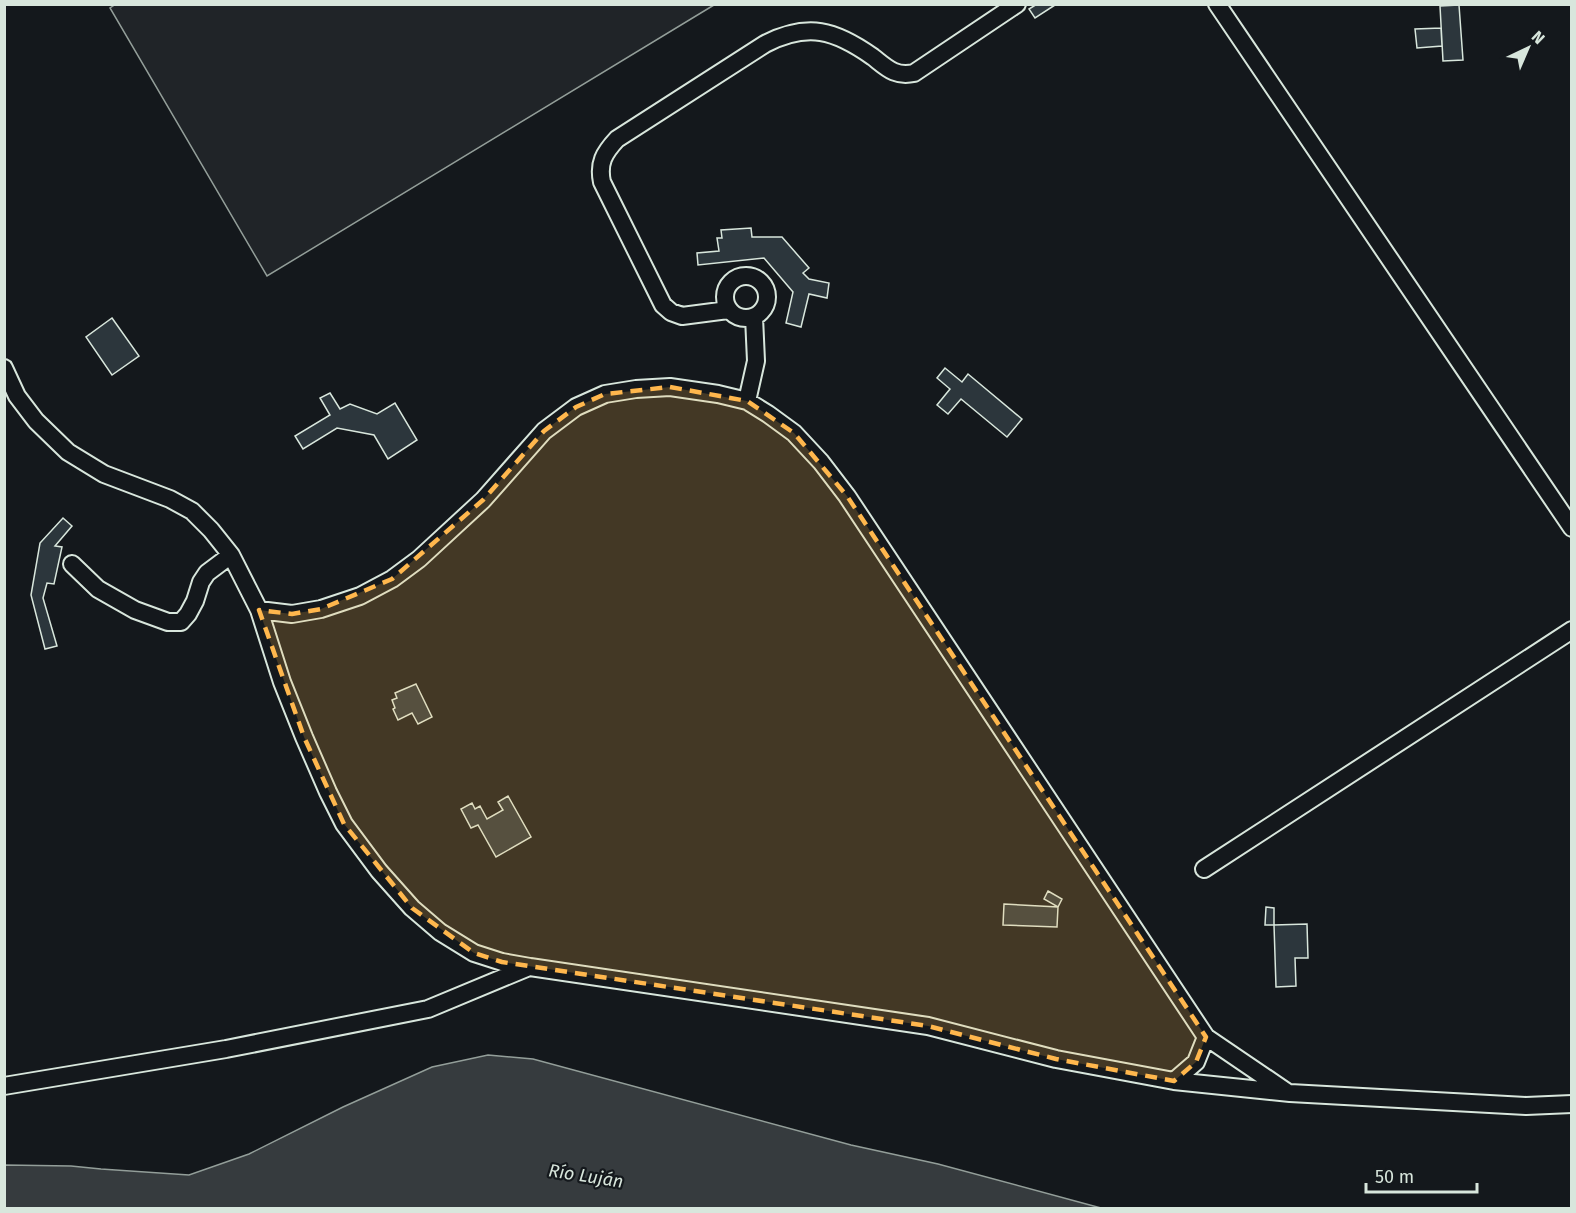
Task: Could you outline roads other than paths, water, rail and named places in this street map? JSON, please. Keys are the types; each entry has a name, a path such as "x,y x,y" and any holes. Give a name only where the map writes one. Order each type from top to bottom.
{"street":[{"path":"728,310 682,316 671,312 663,305 602,182 599,170 603,159 617,139 780,36 817,30 832,34 869,54 893,72 904,75 914,73 1017,4"},
{"path":"1216,4 1572,528"},
{"path":"748,276 760,282 765,288 767,301 765,308 754,317 740,318 728,310 724,296 729,284 735,279 748,276"},
{"path":"747,401 756,361 754,317"},
{"path":"4,368 17,396 36,421 68,452 104,474 171,499 192,511 231,555 259,610 282,682 324,783 344,824 378,871 412,909 440,932 474,953 502,962 530,967 928,1026 1056,1059 1174,1081 1290,1093 1526,1106 1572,1104"},
{"path":"259,610 292,614 321,609 360,596 392,579 419,559 475,507 544,431 576,407 605,394 670,387 747,401 794,433 821,462 847,496 1206,1037 1290,1093"},
{"path":"72,564 98,589 135,610 168,622 181,622 195,601 201,582 207,573 231,555"},
{"path":"1204,869 1572,630"},
{"path":"4,1086 226,1049 428,1009 530,967"},
{"path":"1174,1081 1196,1062 1206,1037"}],"water":[{"name":"Río Luján","path":"488,1055 533,1059 851,1145 938,1164 1101,1208 5,1208 5,1165 71,1166 189,1175 249,1154 343,1107 432,1067"}]}
